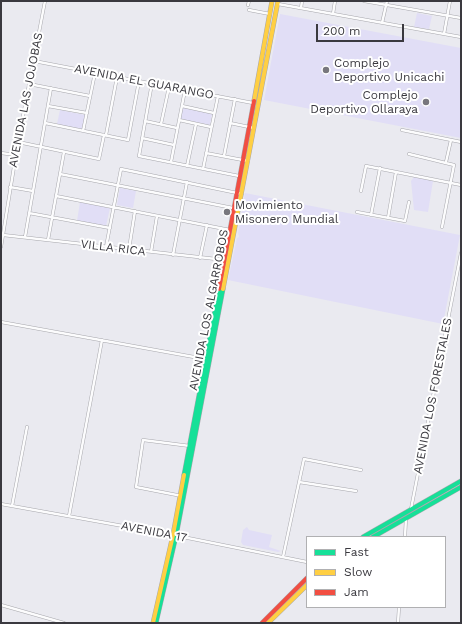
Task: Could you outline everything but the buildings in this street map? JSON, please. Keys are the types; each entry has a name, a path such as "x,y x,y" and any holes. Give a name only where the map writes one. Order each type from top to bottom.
{"street":[{"name":"AVENIDA LAS JOJOBAS","path":"1,247 2,228 45,1"},
{"path":"248,5 249,1"},
{"name":"AVENIDA LOS ALGARROBOS","path":"208,360 229,230 272,1"},
{"path":"300,8 302,1"},
{"path":"333,14 335,1"},
{"path":"364,1 461,18"},
{"path":"382,23 386,1"},
{"path":"444,34 450,1"},
{"path":"278,2 300,8 461,37"},
{"name":"AVENIDA LOS ALGARROBOS","path":"156,623 175,535 208,360 229,261 278,2"},
{"path":"249,10 270,14"},
{"name":"AVENIDA EL GUARANGO","path":"34,61 254,103"},
{"path":"83,131 95,72"},
{"path":"18,142 99,159 117,77"},
{"path":"45,123 128,140 139,81"},
{"path":"152,83 139,156 239,176"},
{"path":"29,84 90,96"},
{"path":"161,124 169,87"},
{"path":"25,237 51,88"},
{"path":"171,162 185,90"},
{"path":"203,169 218,96"},
{"path":"224,156 235,99"},
{"path":"254,103 259,104"},
{"path":"48,106 87,113"},
{"path":"182,106 214,113"},
{"path":"179,120 211,127"},
{"path":"145,122 177,128"},
{"path":"230,123 254,128"},
{"path":"187,166 196,124"},
{"path":"402,130 461,142"},
{"path":"142,138 174,145"},
{"path":"446,162 451,140"},
{"path":"1,152 16,155"},
{"path":"48,240 64,152"},
{"path":"206,153 248,161"},
{"path":"409,154 454,165 442,227"},
{"path":"362,191 366,166 461,184"},
{"path":"371,215 380,168"},
{"path":"106,247 120,169 242,194"},
{"path":"388,218 396,172"},
{"path":"60,174 233,208"},
{"path":"173,254 187,182"},
{"path":"10,187 33,191"},
{"path":"56,196 235,230"},
{"path":"357,212 405,221 409,202"},
{"path":"129,249 134,211"},
{"path":"29,213 110,228"},
{"path":"151,252 157,216"},
{"path":"200,258 207,225"},
{"name":"VILLA RICA","path":"2,236 25,237 229,261"},
{"name":"AVENIDA LOS FORESTALES","path":"406,519 411,510 461,253"},
{"path":"1,322 208,360"},
{"path":"69,516 102,340"},
{"path":"12,506 27,427"},
{"path":"182,496 136,487 144,440 191,447"},
{"path":"283,557 304,459 361,470"},
{"path":"365,536 461,481"},
{"path":"299,482 356,491"},
{"path":"375,536 461,488"},
{"name":"AVENIDA 17","path":"1,504 175,535 306,562"},
{"path":"411,510 414,514"},
{"path":"404,514 406,519 405,536"},
{"name":"AVENIDA LOS ALGARROBOS","path":"153,623 175,535"},
{"path":"262,623 306,579"},
{"path":"268,623 306,585"},
{"path":"1,605 50,621 64,623"},
{"path":"398,623 399,608"}],"shaded area":[{"path":"417,13 432,16 429,29 414,27"},
{"name":"Complejo Deportivo Unicachi","path":"280,14 461,48 461,138 264,100"},
{"path":"183,107 212,114 210,125 180,119"},
{"path":"60,110 85,115 82,129 57,124"},
{"path":"414,177 433,181 428,212 414,210 411,181"},
{"path":"120,188 136,191 133,208 117,205"},
{"path":"245,193 460,235 443,324 228,280 237,238 239,237 238,233"},
{"path":"80,202 110,208 106,226 77,221"},
{"path":"247,527 249,530 272,535 269,547 281,551 278,552 243,545 241,542 243,530"}],"traffic: fast":[{"path":"184,475 219,289"},
{"path":"156,623 176,536 223,289"},
{"path":"365,536 461,481"},
{"path":"375,536 461,487"}],"traffic: slow":[{"path":"254,101 272,1"},
{"path":"223,289 278,1"},
{"path":"153,623 173,535 184,475"},
{"path":"268,623 306,586"}],"traffic: jam":[{"path":"219,289 254,101"},
{"path":"262,623 306,579"}],"place":[{"name":"Complejo Deportivo Unicachi","path":"326,70"},
{"name":"Complejo Deportivo Ollaraya","path":"426,102"},
{"name":"Movimiento Misonero Mundial","path":"227,212"}]}
